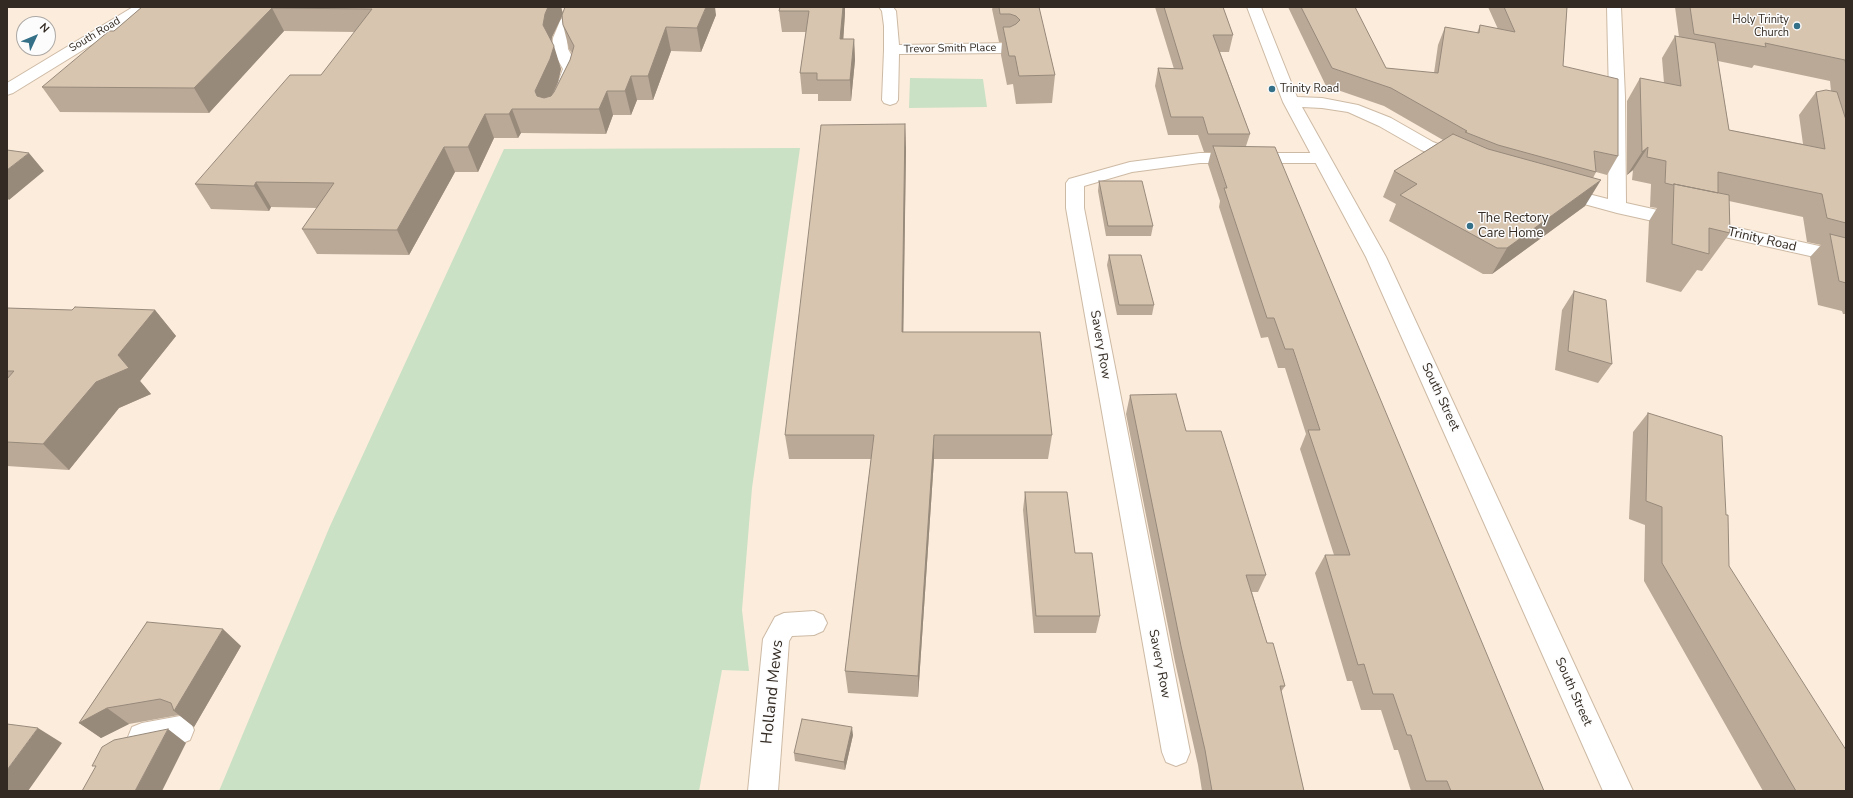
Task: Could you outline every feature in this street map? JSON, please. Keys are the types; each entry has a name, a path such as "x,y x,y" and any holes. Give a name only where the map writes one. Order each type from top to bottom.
{"street":[{"name":"South Road","path":"7,90 143,7"},
{"path":"556,105 571,69 560,49 560,38 567,21 578,7"},
{"name":"Trevor Smith Place","path":"886,7 889,11 891,26 892,50 890,100"},
{"name":"South Street","path":"1254,7 1291,102 1376,257 1618,791"},
{"path":"1614,7 1617,97 1617,207"},
{"name":"Trevor Smith Place","path":"892,50 1008,48"},
{"path":"1291,102 1329,104 1352,108 1385,122 1427,146 1475,166"},
{"name":"Savery Row","path":"1176,752 1075,208 1075,183 1130,167 1200,158 1321,158"},
{"name":"Trinity Road","path":"1541,187 1617,207 1846,258"},
{"name":"Holland Mews","path":"763,791 776,639 784,625 814,623"},
{"path":"117,746 129,739 180,730"}],"green space":[{"path":"910,78 983,79 987,107 909,108"},
{"path":"800,148 752,488 742,610 749,671 722,670 699,791 219,791 330,526 504,149"}],"building":[{"path":"142,7 548,7 543,25 554,46 550,59 535,91 537,96 544,98 551,96 554,92 570,60 574,46 563,25 562,15 565,7 706,7 697,28 666,27 648,76 631,76 625,91 607,91 599,109 512,109 509,114 485,114 468,147 444,147 397,230 302,229 334,183 256,182 254,186 195,184 290,75 321,75 372,9 272,8 194,88 42,87 109,31 114,31"},
{"path":"780,7 843,7 840,39 854,39 850,80 817,80 817,73 800,73 809,11 779,11"},
{"path":"999,7 1039,7 1055,75 1019,76 1015,56 1009,56 1003,27 1010,27 1020,20 1016,16 1010,14 1000,14"},
{"path":"1164,7 1223,7 1233,35 1213,35 1250,134 1208,134 1203,117 1171,117 1158,68 1183,69"},
{"path":"1301,7 1355,7 1386,68 1438,73 1445,27 1479,33 1480,25 1515,32 1504,7 1567,7 1563,66 1618,79 1618,156 1594,151 1596,172 1498,145 1465,132 1467,131 1391,88 1332,68"},
{"path":"1690,7 1846,7 1846,67 1845,60 1765,43 1766,47 1694,34"},
{"path":"1675,36 1715,43 1729,130 1825,149 1816,92 1826,90 1837,92 1846,120 1846,223 1827,218 1822,194 1718,172 1718,193 1665,183 1666,161 1647,157 1648,147 1642,152 1640,78 1681,86"},
{"path":"905,124 902,332 1040,332 1052,435 934,435 918,676 845,671 874,435 785,435 821,125"},
{"path":"1453,134 1488,149 1601,180 1507,248 1497,248 1400,195 1417,184 1394,171"},
{"path":"1213,146 1275,147 1544,791 1451,791 1447,781 1426,781 1411,735 1407,735 1393,694 1373,694 1364,664 1358,665 1325,555 1350,555 1308,430 1320,430 1293,349 1285,349 1274,318 1267,318 1224,188 1227,188"},
{"path":"7,150 29,153 7,170"},
{"path":"1099,181 1142,181 1153,226 1108,226"},
{"path":"1674,184 1729,195 1730,233 1709,228 1709,254 1672,244"},
{"path":"1830,234 1846,238 1846,283 1839,281"},
{"path":"1109,255 1141,255 1154,305 1119,305"},
{"path":"1574,291 1606,300 1612,364 1568,351"},
{"path":"75,307 155,310 118,355 129,368 96,382 43,444 7,442 7,379 14,371 7,371 7,308 72,310"},
{"path":"1176,394 1186,431 1221,431 1266,575 1246,575 1267,643 1273,643 1285,686 1280,686 1304,791 1212,791 1205,750 1181,646 1130,395"},
{"path":"1648,413 1722,436 1726,515 1728,515 1729,566 1846,750 1846,791 1796,791 1662,563 1662,507 1646,501"},
{"path":"1025,492 1067,492 1075,553 1092,553 1100,616 1036,616"},
{"path":"147,622 223,629 174,711 171,703 160,699 107,708 79,723"},
{"path":"802,719 852,727 844,762 794,753"},
{"path":"7,724 38,728 7,770"},
{"path":"168,729 135,791 82,791 96,766 92,766 102,747 114,740"}],"place":[{"name":"Holy Trinity Church","path":"1797,26"},
{"name":"Trinity Road","path":"1272,89"},
{"name":"The Rectory Care Home","path":"1470,226"}]}
